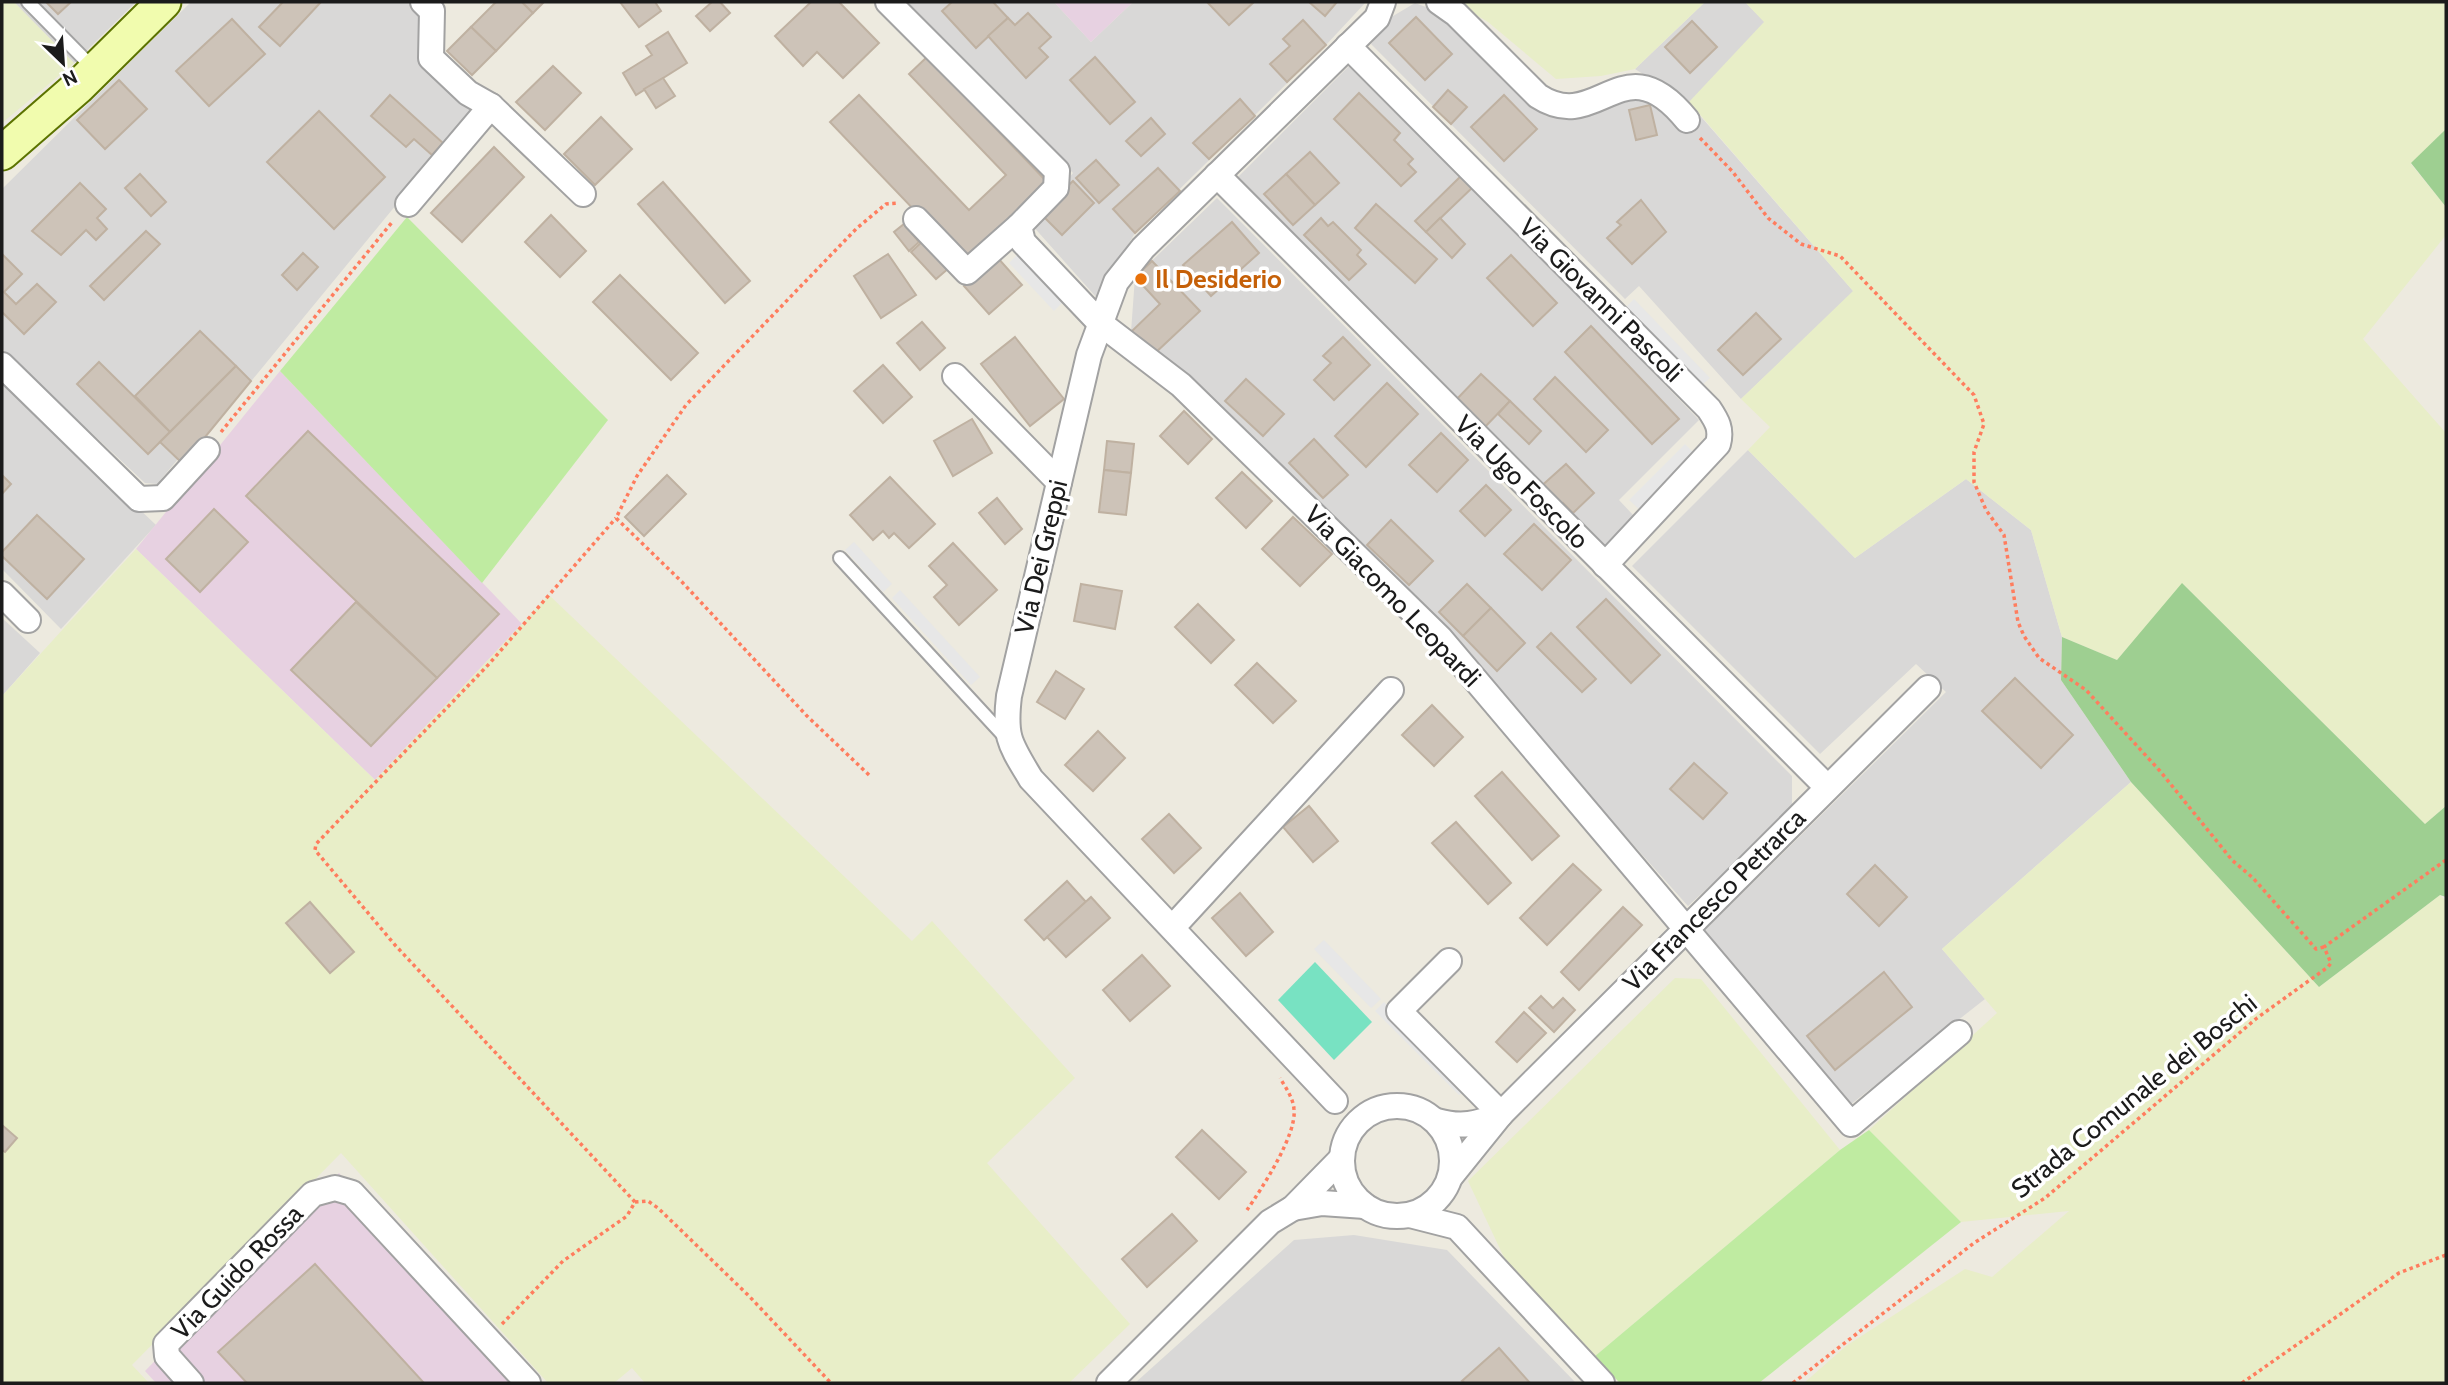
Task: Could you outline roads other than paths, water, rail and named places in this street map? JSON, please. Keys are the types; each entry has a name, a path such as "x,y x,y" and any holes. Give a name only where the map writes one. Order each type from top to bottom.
{"street":[{"path":"2,153 95,70 164,2"},
{"path":"423,2 432,11 432,58 468,93 491,106 583,194"},
{"path":"888,2 1057,171 1056,188 1019,226 967,272 916,219"},
{"name":"Via Dei Greppi","path":"1007,740 1009,696 1088,355 1116,282 1217,175 1377,18 1383,2"},
{"path":"1439,2 1456,14 1538,96 1553,106 1576,108 1631,85 1645,86 1672,102 1687,120"},
{"name":"Via Giovanni Pascoli","path":"1348,46 1709,409 1716,420 1721,432 1718,444 1605,565"},
{"path":"408,204 491,106"},
{"name":"Via Ugo Foscolo","path":"1217,175 1827,788"},
{"name":"Via Giacomo Leopardi","path":"1019,226 1023,242 1100,323 1181,385 1440,638 1851,1124 1959,1033"},
{"path":"2,365 139,499 163,498 207,450"},
{"path":"955,376 1059,482"},
{"path":"2,594 28,620"},
{"name":"Via Francesco Petrarca","path":"1449,1179 1501,1114 1928,688"},
{"path":"1173,927 1391,690"},
{"path":"1007,740 1031,779 1335,1101 1343,1119 1344,1178 1352,1193 1365,1206"},
{"path":"1449,961 1399,1011 1501,1114"},
{"path":"1335,1101 1380,1108 1396,1105 1412,1107 1437,1121 1448,1137 1453,1157 1449,1179 1457,1227"},
{"path":"1109,1383 1260,1231 1293,1208 1343,1149 1354,1125 1380,1108"},
{"name":"Via Francesco Petrarca","path":"1437,1121 1457,1126 1472,1126 1501,1114"},
{"path":"1410,1215 1429,1206 1449,1179"},
{"name":"Via Guido Rossa","path":"191,1383 167,1356 166,1344 313,1194 335,1188 352,1193 528,1383"},
{"path":"1293,1208 1322,1203 1365,1206 1396,1216 1410,1215 1457,1227 1602,1383"}],"lane":[{"path":"28,2 95,70"},
{"path":"840,558 1007,740"}],"place":[{"name":"Il Desiderio","path":"1141,279"}]}
